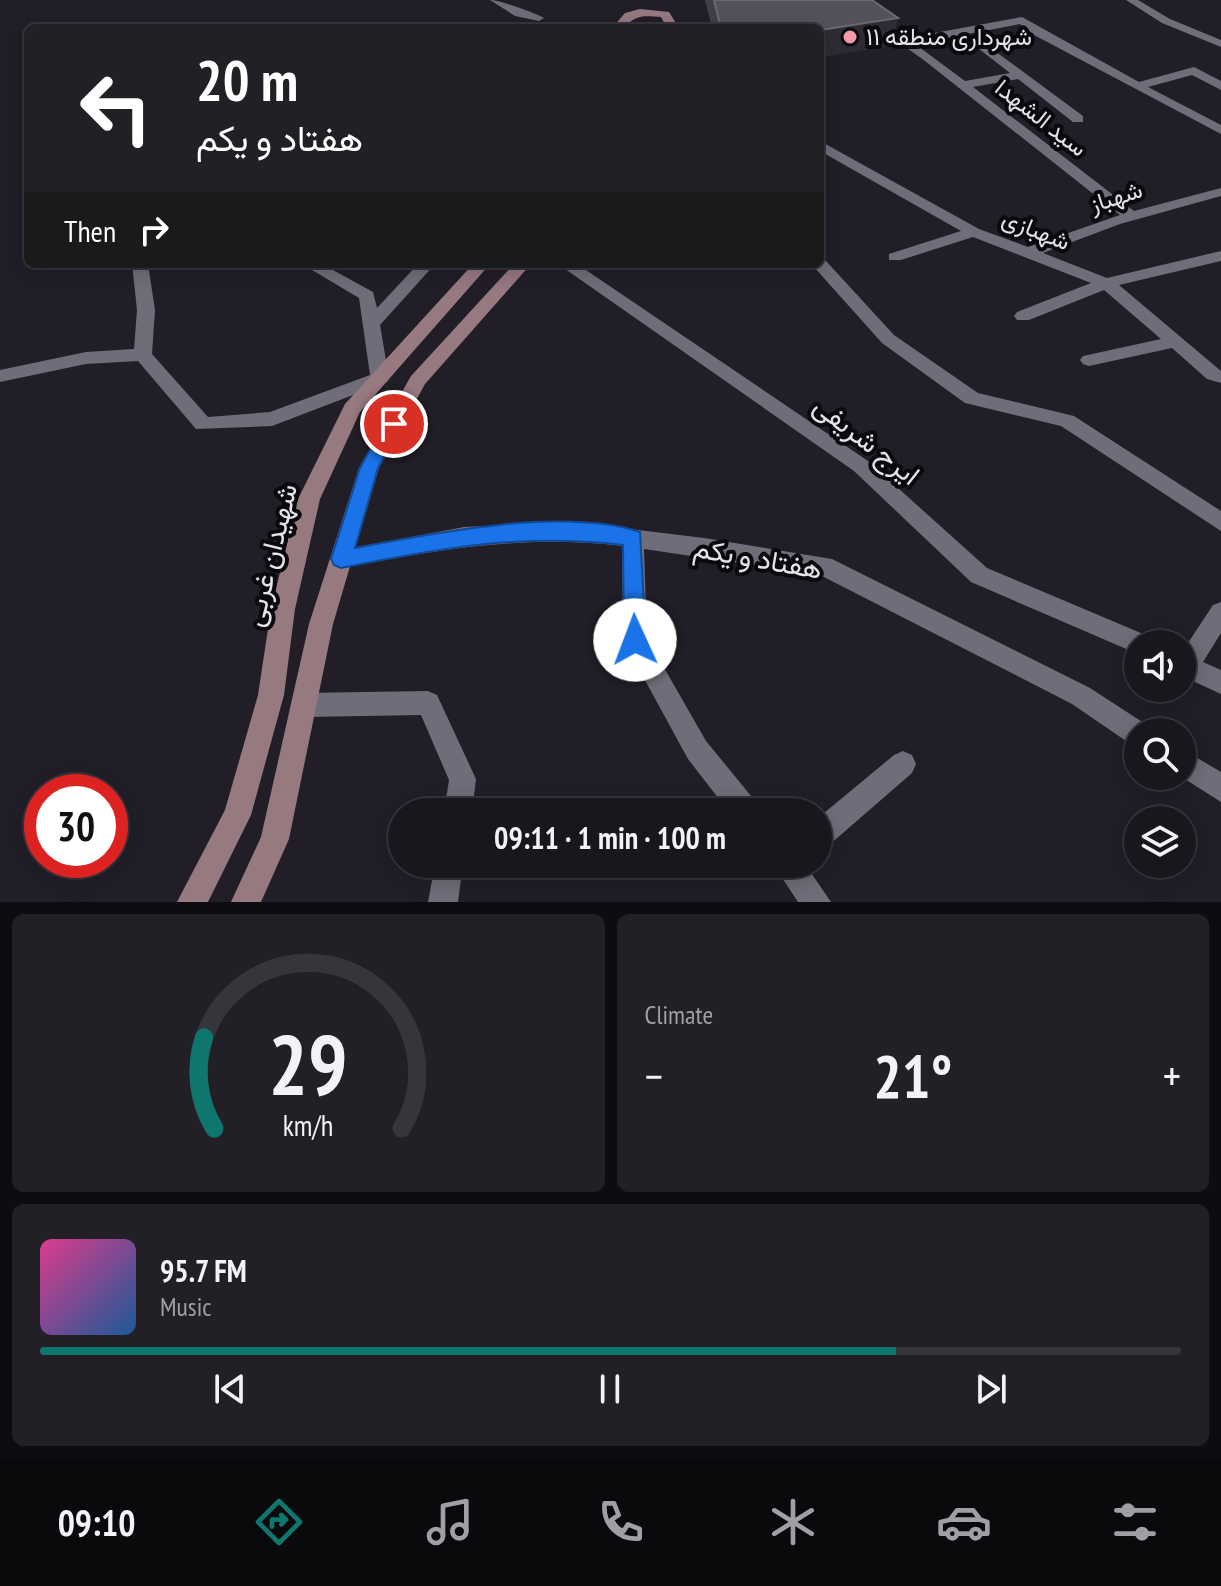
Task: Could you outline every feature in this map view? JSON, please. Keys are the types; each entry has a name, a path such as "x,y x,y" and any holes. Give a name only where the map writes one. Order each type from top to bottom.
{"main road":[{"path":"619,24 625,0"},
{"path":"661,0 671,24"},
{"path":"621,24 640,12 665,14"},
{"name":"شهیدان غربی","path":"192,902 237,815 271,695 283,609 309,499 352,409 478,268"},
{"path":"246,902 275,839 321,624 369,468 418,380 519,268"}],"street":[{"path":"495,0 519,14 542,17"},
{"name":"سید الشهدا","path":"845,0 962,85 1131,216"},
{"path":"1131,0 1166,21 1221,44"},
{"path":"905,42 1022,20 1038,33 1221,130"},
{"path":"980,45 1017,76 1078,119"},
{"path":"1136,86 1194,71 1221,86"},
{"path":"962,85 1017,76"},
{"name":"شهبازی","path":"824,147 974,232 1106,283 1174,342 1221,377"},
{"name":"شهباز","path":"1028,253 1131,216 1221,192"},
{"path":"895,257 974,232"},
{"path":"1023,316 1106,283 1221,256"},
{"path":"141,268 146,310 143,355 203,424 272,419 380,378 367,296 317,268"},
{"path":"371,325 423,268"},
{"name":"ایرج شریفی","path":"572,268 861,466 979,575 1124,638"},
{"path":"824,268 888,339 972,398 1067,421 1221,522"},
{"path":"1089,360 1174,342"},
{"path":"0,376 86,358 143,355"},
{"name":"هفتاد و یکم","path":"341,559 464,536 573,531 824,566 1081,696 1124,725"},
{"path":"633,538 635,640 697,750 735,798"},
{"path":"1196,648 1221,612"},
{"path":"1196,671 1221,682"},
{"path":"304,705 428,703 463,779 460,798"},
{"path":"832,824 903,764"},
{"path":"1196,771 1221,788"},
{"path":"443,902 447,878"},
{"path":"798,878 816,902"}],"building":[{"path":"714,0 872,0 898,18 824,29 824,24 720,24"}],"place":[{"name":"شهرداری منطقه ۱۱","path":"850,37"}],"route":[{"path":"394,424 369,468 341,559 464,536 573,531 633,538 635,640"}]}
